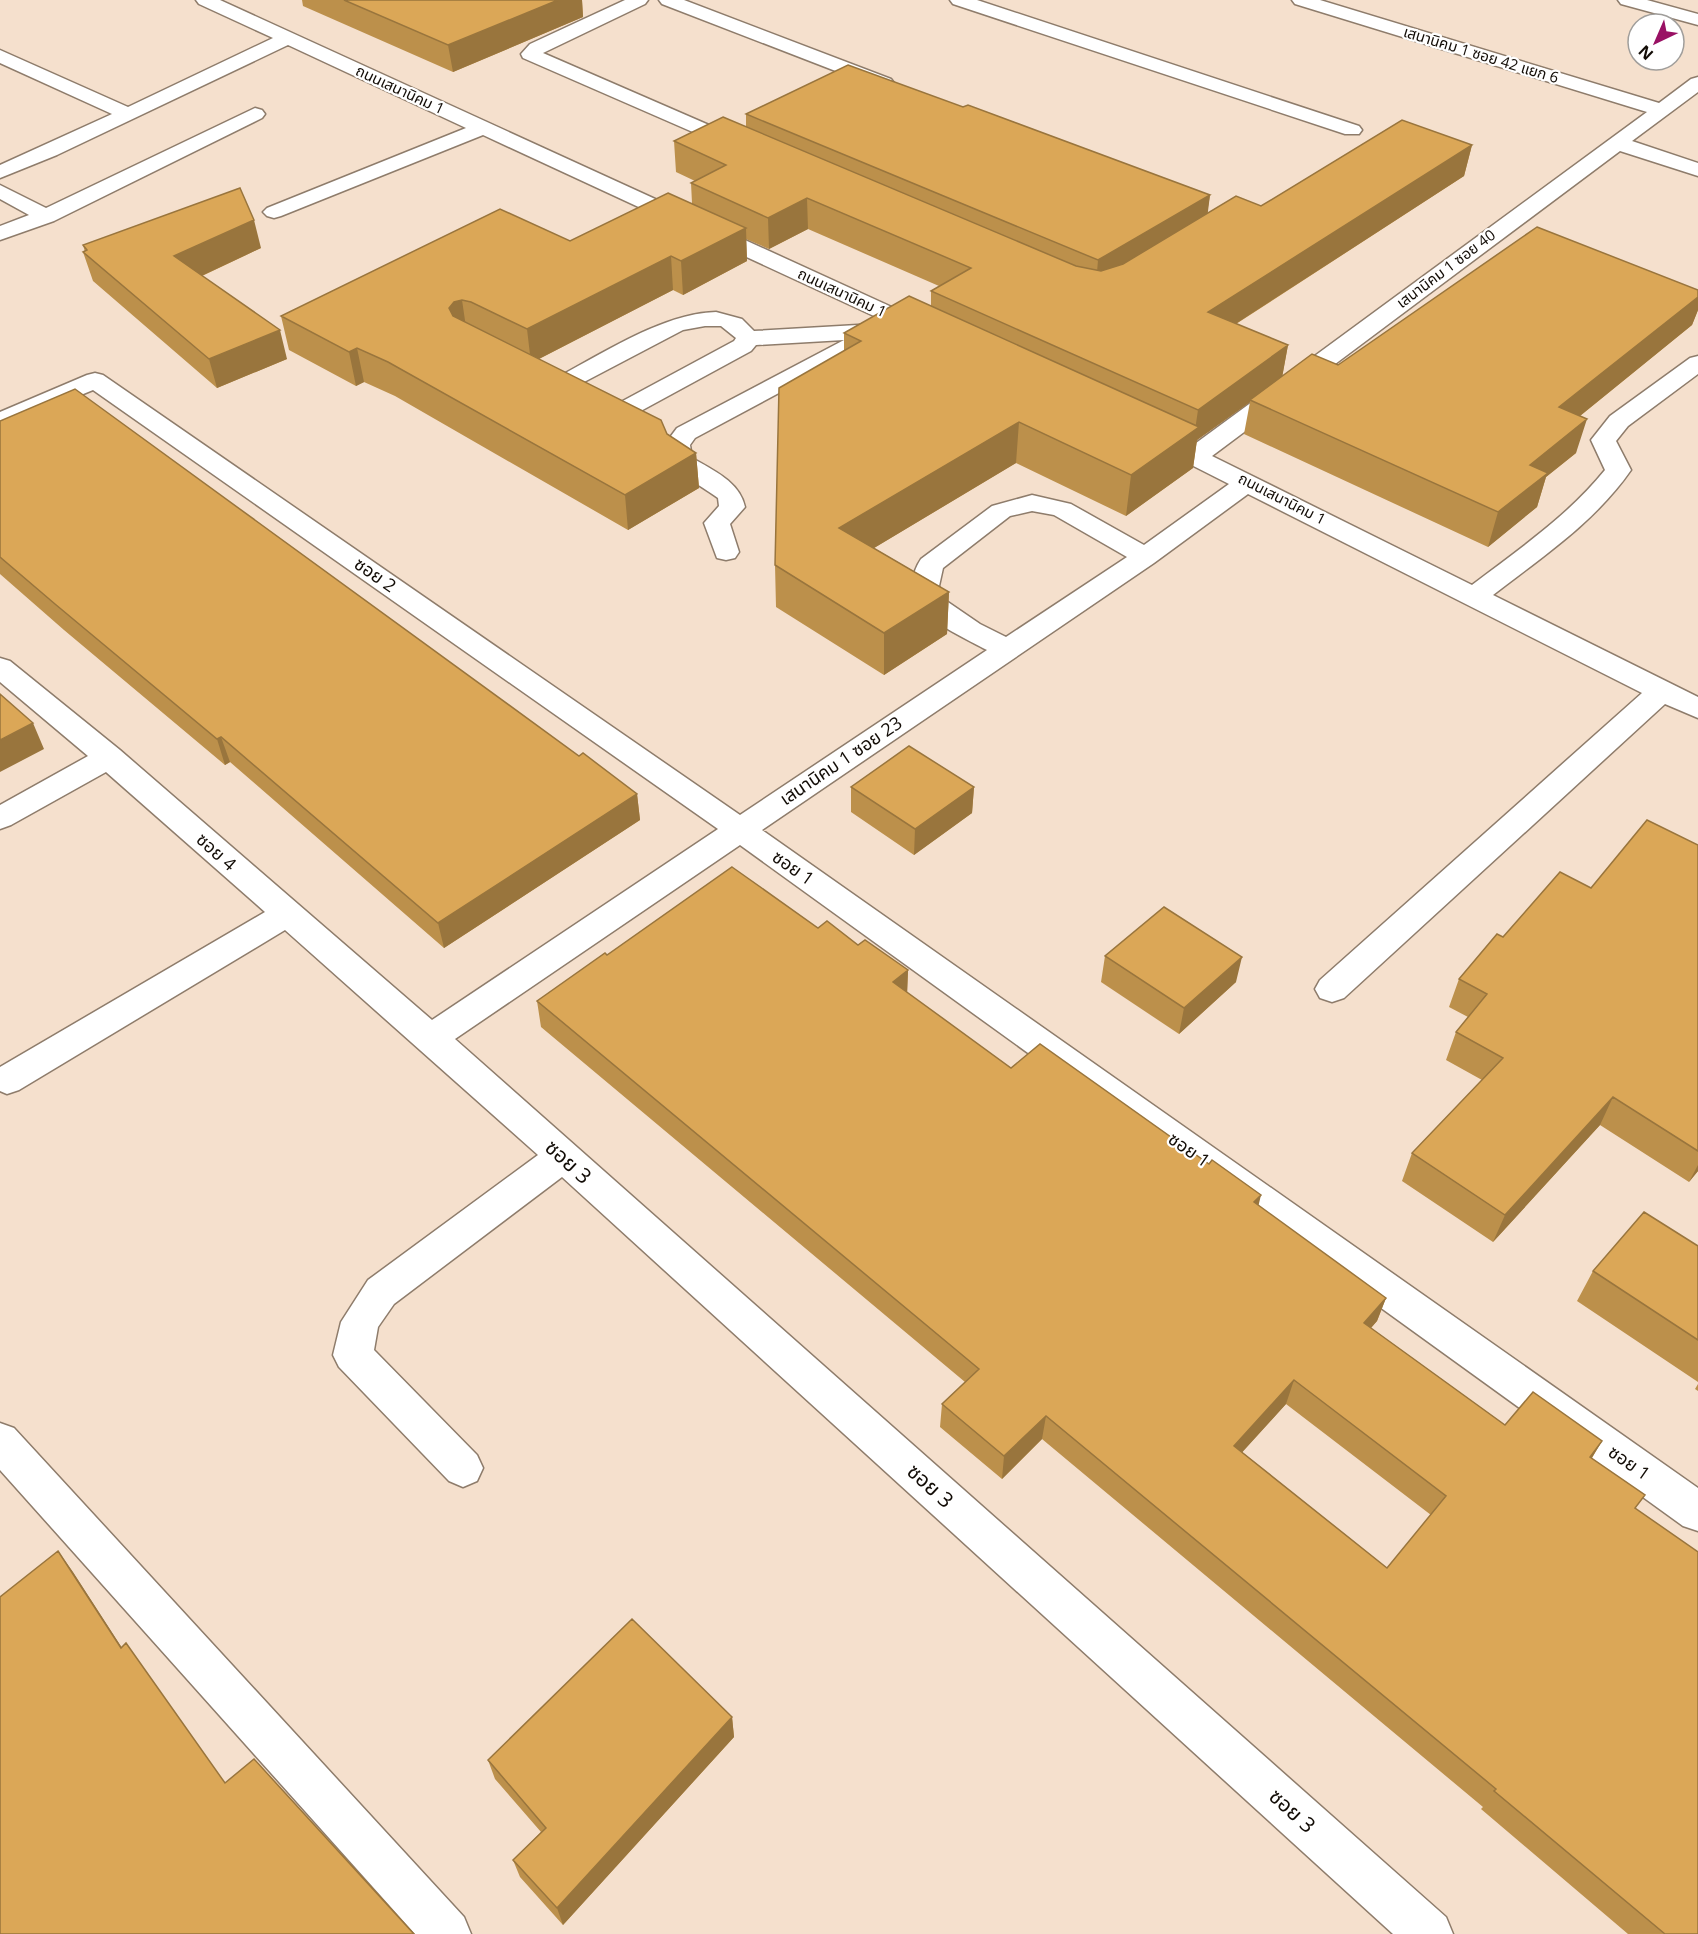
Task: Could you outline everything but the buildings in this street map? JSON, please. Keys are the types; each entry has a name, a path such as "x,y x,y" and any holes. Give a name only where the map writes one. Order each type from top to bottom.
{"street":[{"name":"ถนนเสนานิคม 1","path":"205,0 940,339"},
{"path":"222,8 244,0"},
{"path":"639,0 537,48 530,54 762,155"},
{"path":"668,0 903,90"},
{"path":"959,0 1352,129"},
{"name":"เสนานิคม 1 ซอย 42 แยก 6","path":"1301,0 1661,110"},
{"path":"1627,0 1698,20"},
{"path":"592,4 613,12"},
{"path":"0,172 50,152 289,38"},
{"path":"0,56 127,114"},
{"name":"เสนานิคม 1 ซอย 40","path":"1195,456 1698,83"},
{"path":"0,234 46,216 255,114"},
{"path":"274,212 483,128"},
{"path":"1617,143 1698,170"},
{"path":"0,191 46,216"},
{"path":"1493,235 1514,243"},
{"path":"708,318 732,323 744,329 748,339 743,346 616,413 600,410 547,382 675,325 694,320 708,318"},
{"path":"726,552 717,524 732,507 730,495 708,478 681,462 677,444 686,433 898,319"},
{"path":"748,339 875,331"},
{"path":"1475,596 1578,514 1608,484 1618,470 1603,440 1619,420 1698,363"},
{"name":"ซอย 2","path":"0,421 95,380 739,829"},
{"name":"ถนนเสนานิคม 1","path":"1131,426 1248,482 1698,709"},
{"name":"เสนานิคม 1 ซอย 23","path":"431,1038 739,829 1009,650 1145,557 1248,482"},
{"path":"1009,650 970,630 929,602 925,586 930,565 1001,512 1032,503 1062,509 1145,557"},
{"name":"ซอย 4","path":"0,667 109,757 431,1038"},
{"path":"1332,989 1662,691"},
{"path":"0,818 109,757"},
{"name":"ซอย 1","path":"739,829 1698,1512"},
{"path":"7,1080 287,914"},
{"name":"ซอย 3","path":"431,1038 1429,1934"},
{"path":"463,1468 353,1355 360,1322 381,1292 562,1157"},
{"path":"0,1441 447,1934"}]}
